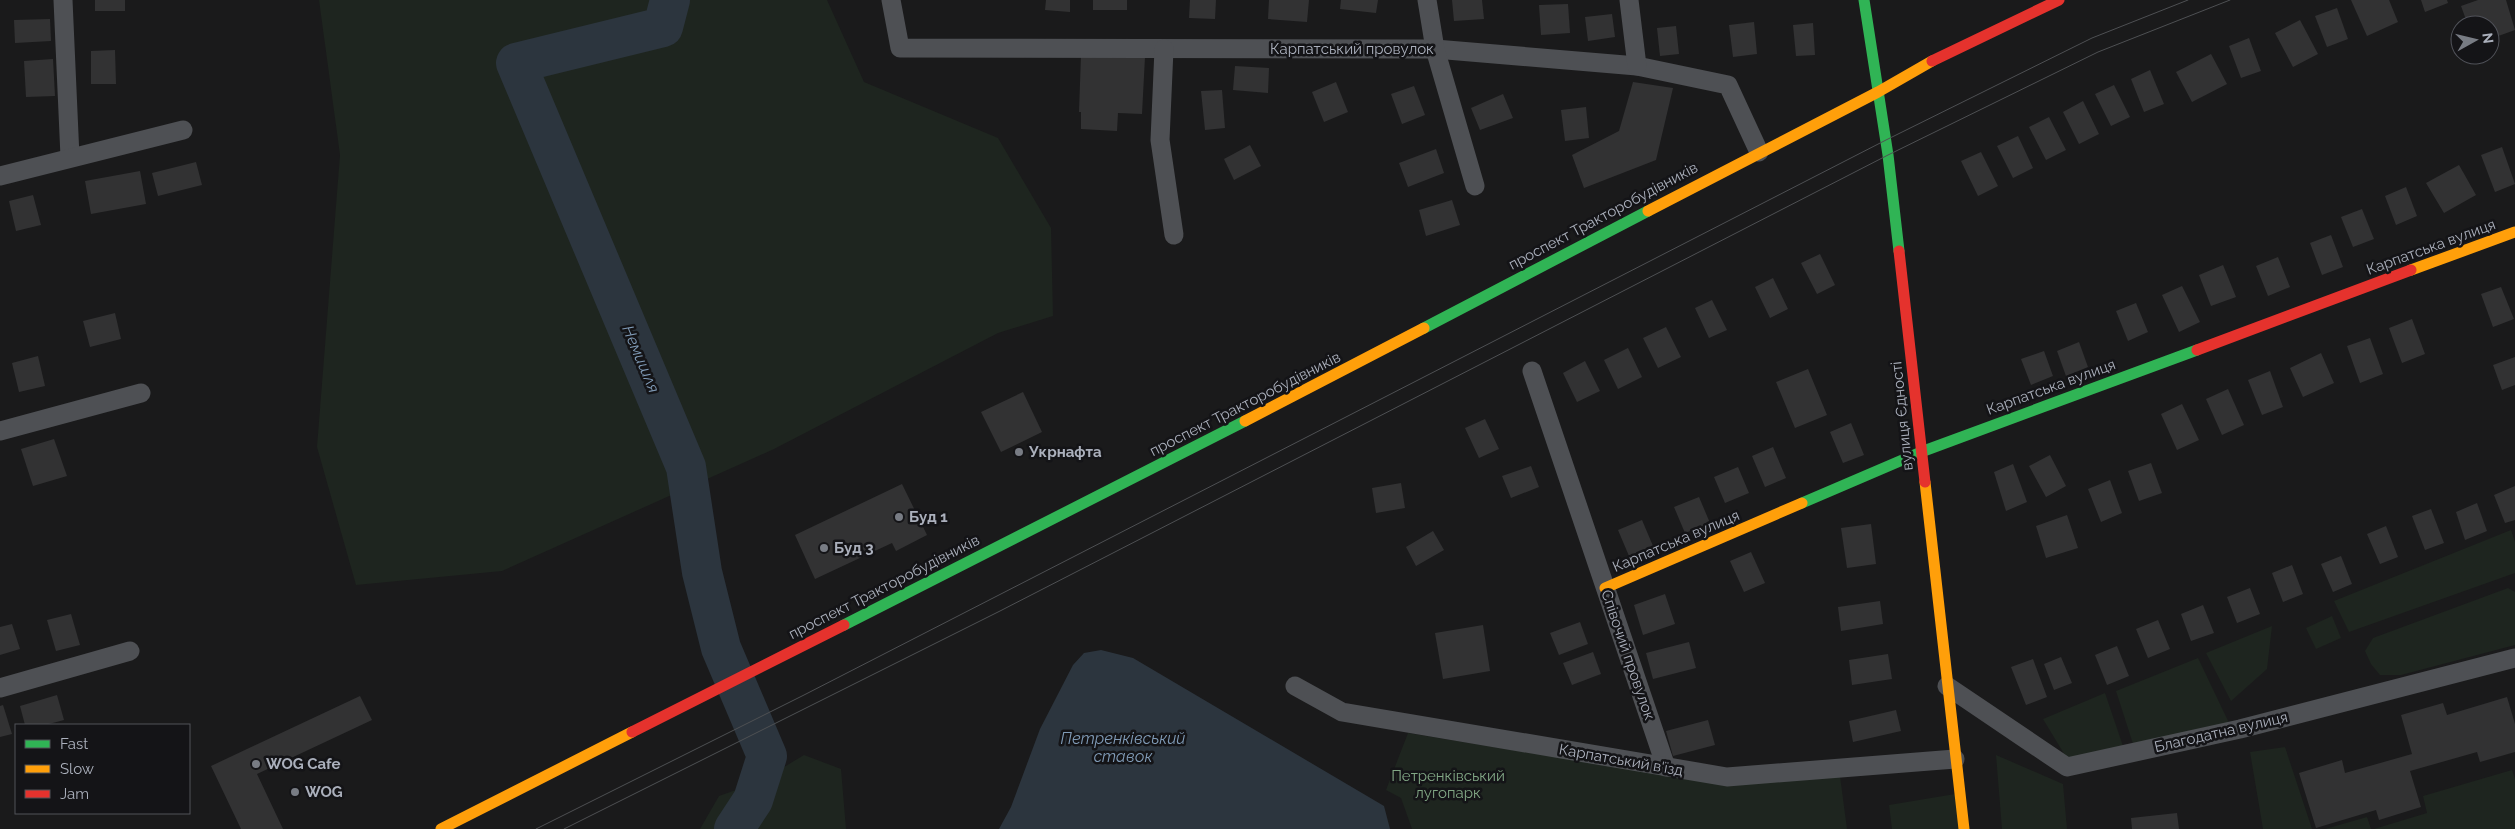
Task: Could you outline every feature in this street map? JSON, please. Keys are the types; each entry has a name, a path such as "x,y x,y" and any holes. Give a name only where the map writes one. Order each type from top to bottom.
{"main road":[{"name":"вулиця Єдності","path":"1864,0 1888,155 1964,829"},
{"name":"проспект Тракторобудівників","path":"441,829 1189,450 1759,152 1878,92 1919,67 2059,0"},
{"name":"Карпатська вулиця","path":"1606,588 1921,452 2515,232"}],"street":[{"path":"63,0 70,157"},
{"name":"Карпатський провулок","path":"892,0 900,48 1435,49 1637,66 1728,85 1759,152"},
{"path":"1427,0 1435,49 1475,186"},
{"path":"1629,0 1637,66"},
{"path":"1164,48 1160,140 1174,235"},
{"path":"0,176 183,130"},
{"name":"Співочий провулок","path":"1532,371 1666,767"},
{"path":"0,430 141,393"},
{"path":"0,688 130,651"},
{"name":"Благодатна вулиця","path":"1947,686 2067,767 2240,729 2515,658"},
{"name":"Карпатський в'їзд","path":"1296,686 1342,712 1727,777 1956,759"}],"green space":[{"path":"319,0 827,0 864,82 998,138 1051,228 1053,316 998,333 774,449 502,571 356,585 317,447 340,155"},
{"path":"2511,530 2515,542 2515,573 2349,632 2334,601"},
{"path":"2508,588 2515,592 2515,645 2401,675 2380,675 2371,664 2365,651 2373,638"},
{"path":"2332,616 2341,638 2316,649 2306,628"},
{"path":"2272,626 2267,669 2231,701 2206,653"},
{"path":"2198,658 2230,725 2134,747 2116,691"},
{"path":"2105,693 2124,749 2069,762 2043,719"},
{"name":"Петренківський лугопарк","path":"1408,733 1703,781 1840,776 1847,829 1412,829 1401,798 1386,790"},
{"path":"2285,747 2312,829 2263,829 2250,752"},
{"path":"804,755 841,769 846,829 700,829 719,796 761,781"},
{"path":"1996,755 2063,784 2067,829 2002,829"},
{"path":"2512,770 2515,779 2515,829 2374,829 2427,813 2423,796"},
{"path":"1961,793 1965,829 1892,829 1889,805"},
{"path":"2367,817 2371,829 2325,829"}],"water":[{"name":"Петренківський ставок","path":"1101,650 1133,658 1384,806 1390,829 999,829 1011,807 1040,729 1073,665 1084,653"}],"building":[{"path":"95,0 125,0 125,11 95,11"},
{"path":"1046,0 1070,0 1070,12 1045,10"},
{"path":"1093,0 1127,0 1127,10 1093,10"},
{"path":"1190,0 1216,0 1215,19 1189,18"},
{"path":"1269,0 1309,0 1307,22 1268,19"},
{"path":"1341,0 1378,0 1376,13 1340,9"},
{"path":"1452,0 1482,0 1484,19 1454,21"},
{"path":"2351,0 2389,0 2398,22 2367,36"},
{"path":"2421,0 2447,0 2448,3 2425,12"},
{"path":"2478,0 2506,0 2515,30 2500,35 2500,15 2464,15 2461,6"},
{"path":"1568,4 1570,33 1541,35 1539,5"},
{"path":"2337,8 2348,39 2327,47 2315,16"},
{"path":"1612,14 1615,37 1588,41 1585,17"},
{"path":"50,19 51,41 15,43 14,20"},
{"path":"2300,20 2318,54 2293,67 2275,33"},
{"path":"1754,22 1757,54 1733,57 1729,25"},
{"path":"1813,23 1815,55 1796,56 1793,25"},
{"path":"1676,26 1679,54 1660,56 1657,28"},
{"path":"2249,38 2261,71 2241,78 2229,46"},
{"path":"115,50 116,84 91,84 91,51"},
{"path":"2211,54 2227,84 2192,102 2176,72"},
{"path":"1081,55 1145,57 1142,114 1118,113 1117,131 1081,129 1081,112 1079,112"},
{"path":"53,59 55,96 26,97 24,61"},
{"path":"1235,66 1269,68 1268,93 1233,90"},
{"path":"2150,70 2164,104 2144,112 2131,79"},
{"path":"1336,82 1348,112 1324,122 1312,92"},
{"path":"1633,82 1673,88 1656,160 1584,188 1572,155 1619,131"},
{"path":"2114,85 2130,117 2111,126 2095,94"},
{"path":"1414,86 1425,115 1402,124 1391,94"},
{"path":"1222,90 1225,128 1205,130 1201,91"},
{"path":"1503,94 1513,118 1480,130 1471,108"},
{"path":"2083,101 2099,134 2079,144 2063,112"},
{"path":"1586,107 1589,138 1565,141 1561,110"},
{"path":"2049,117 2066,150 2046,160 2029,127"},
{"path":"2018,136 2033,168 2013,178 1997,146"},
{"path":"1250,145 1261,166 1234,180 1224,159"},
{"path":"2502,147 2515,184 2495,192 2481,155"},
{"path":"1436,149 1444,173 1408,187 1399,163"},
{"path":"1981,152 1998,186 1978,196 1961,161"},
{"path":"196,162 202,185 158,196 152,173"},
{"path":"2459,165 2476,195 2444,213 2426,183"},
{"path":"140,171 146,204 91,214 85,181"},
{"path":"2406,187 2417,216 2396,225 2385,196"},
{"path":"33,195 41,225 16,231 9,201"},
{"path":"1452,200 1460,225 1426,236 1419,210"},
{"path":"2362,209 2374,239 2353,247 2341,217"},
{"path":"2331,235 2343,267 2322,275 2310,243"},
{"path":"1820,254 1835,285 1817,294 1801,263"},
{"path":"2278,257 2290,287 2268,296 2256,266"},
{"path":"2223,265 2236,297 2211,306 2199,275"},
{"path":"1773,278 1788,309 1770,318 1755,287"},
{"path":"2182,286 2200,322 2179,332 2162,295"},
{"path":"2501,287 2514,319 2493,327 2481,294"},
{"path":"1712,300 1727,330 1709,338 1695,308"},
{"path":"2136,303 2148,332 2128,341 2116,311"},
{"path":"115,313 121,339 90,347 83,321"},
{"path":"2412,319 2425,354 2402,363 2389,328"},
{"path":"1666,327 1681,357 1658,368 1643,338"},
{"path":"2370,338 2383,374 2360,383 2347,346"},
{"path":"2079,342 2088,367 2066,376 2057,351"},
{"path":"1628,348 1642,377 1618,389 1604,360"},
{"path":"2044,351 2053,376 2031,385 2021,359"},
{"path":"2321,353 2334,383 2303,397 2290,368"},
{"path":"38,356 45,386 19,392 12,363"},
{"path":"2515,357 2515,385 2502,390 2493,365"},
{"path":"1585,361 1600,391 1577,402 1563,373"},
{"path":"1808,369 1827,415 1795,428 1776,382"},
{"path":"2270,371 2283,407 2262,415 2248,380"},
{"path":"2228,389 2244,425 2222,435 2206,399"},
{"path":"1023,392 1042,432 1001,452 981,412"},
{"path":"2182,404 2199,440 2177,450 2161,414"},
{"path":"1485,419 1499,449 1479,458 1465,428"},
{"path":"1851,423 1864,455 1843,463 1830,432"},
{"path":"54,439 67,476 33,486 21,449"},
{"path":"1773,447 1786,478 1765,487 1752,456"},
{"path":"2050,455 2066,486 2046,497 2029,466"},
{"path":"2151,463 2162,493 2139,501 2128,471"},
{"path":"2013,464 2027,502 2006,511 1994,472"},
{"path":"1531,466 1539,487 1511,498 1502,476"},
{"path":"1738,467 1749,493 1725,503 1714,477"},
{"path":"2110,480 2122,513 2101,522 2088,489"},
{"path":"1401,483 1405,508 1376,513 1372,488"},
{"path":"902,484 927,535 896,551 892,543 815,579 795,535"},
{"path":"2515,486 2515,520 2505,523 2494,495"},
{"path":"1699,497 1710,523 1685,533 1674,507"},
{"path":"2477,503 2487,531 2465,540 2456,512"},
{"path":"2431,509 2444,543 2425,550 2412,516"},
{"path":"2067,515 2078,548 2046,558 2036,526"},
{"path":"1642,520 1653,546 1629,556 1618,530"},
{"path":"1871,524 1876,564 1847,568 1841,528"},
{"path":"2386,526 2398,557 2380,564 2367,534"},
{"path":"1433,531 1444,550 1416,566 1406,547"},
{"path":"1751,552 1765,583 1744,592 1730,561"},
{"path":"2341,556 2352,584 2333,592 2321,564"},
{"path":"2292,565 2303,594 2283,602 2272,573"},
{"path":"2250,588 2260,614 2237,623 2227,597"},
{"path":"1665,594 1675,624 1643,635 1634,605"},
{"path":"1880,601 1883,624 1841,631 1838,607"},
{"path":"2203,605 2214,633 2191,641 2181,614"},
{"path":"71,614 80,645 56,651 47,620"},
{"path":"2158,620 2170,649 2148,658 2136,629"},
{"path":"1580,622 1588,644 1559,655 1550,633"},
{"path":"12,624 20,649 0,655 0,627"},
{"path":"1483,625 1490,671 1443,679 1435,633"},
{"path":"1689,642 1696,668 1653,679 1646,653"},
{"path":"2117,646 2129,676 2107,685 2095,655"},
{"path":"1593,652 1601,674 1572,685 1563,663"},
{"path":"1888,654 1892,679 1852,685 1849,660"},
{"path":"2061,657 2072,683 2054,690 2044,664"},
{"path":"2033,659 2047,697 2026,705 2011,667"},
{"path":"57,695 64,720 49,724 25,724 20,706"},
{"path":"360,696 372,720 257,774 283,829 241,829 211,766"},
{"path":"2507,697 2515,724 2515,752 2480,762 2477,752 2410,771 2421,807 2379,820 2376,810 2316,828 2299,773 2342,760 2345,773 2412,754 2401,715 2443,703 2447,715"},
{"path":"3,705 12,734 0,737 0,706"},
{"path":"1896,710 1901,731 1853,742 1849,721"},
{"path":"1708,720 1715,745 1673,756 1666,731"},
{"path":"2177,813 2179,829 2132,829 2131,818"}],"waterway":[{"name":"Немишля","path":"670,0 663,27 516,63 686,467 702,572 721,648 767,756 753,800 734,829"}],"tram line":[{"path":"536,829 804,695 1886,140 2092,38 2188,0"},
{"path":"564,829 1000,611 1888,155 2098,52 2230,0"}],"traffic: fast":[{"path":"1864,0 1888,155 1899,251"},
{"path":"1424,328 1648,211"},
{"path":"1802,503 1921,452 2197,350"},
{"path":"844,625 1245,421"}],"traffic: slow":[{"path":"1648,211 1878,92 1932,61"},
{"path":"2411,270 2515,232"},
{"path":"1245,421 1424,328"},
{"path":"1925,482 1964,829"},
{"path":"1605,588 1802,503"},
{"path":"441,829 632,732"}],"traffic: jam":[{"path":"1932,61 2059,0"},
{"path":"1899,251 1925,482"},
{"path":"2197,350 2411,270"},
{"path":"632,732 844,625"}],"place":[{"name":"Укрнафта","path":"1019,452"},
{"name":"Буд 1","path":"899,517"},
{"name":"Буд 3","path":"824,548"},
{"name":"WOG Cafe","path":"256,764"},
{"name":"WOG","path":"295,792"}]}
